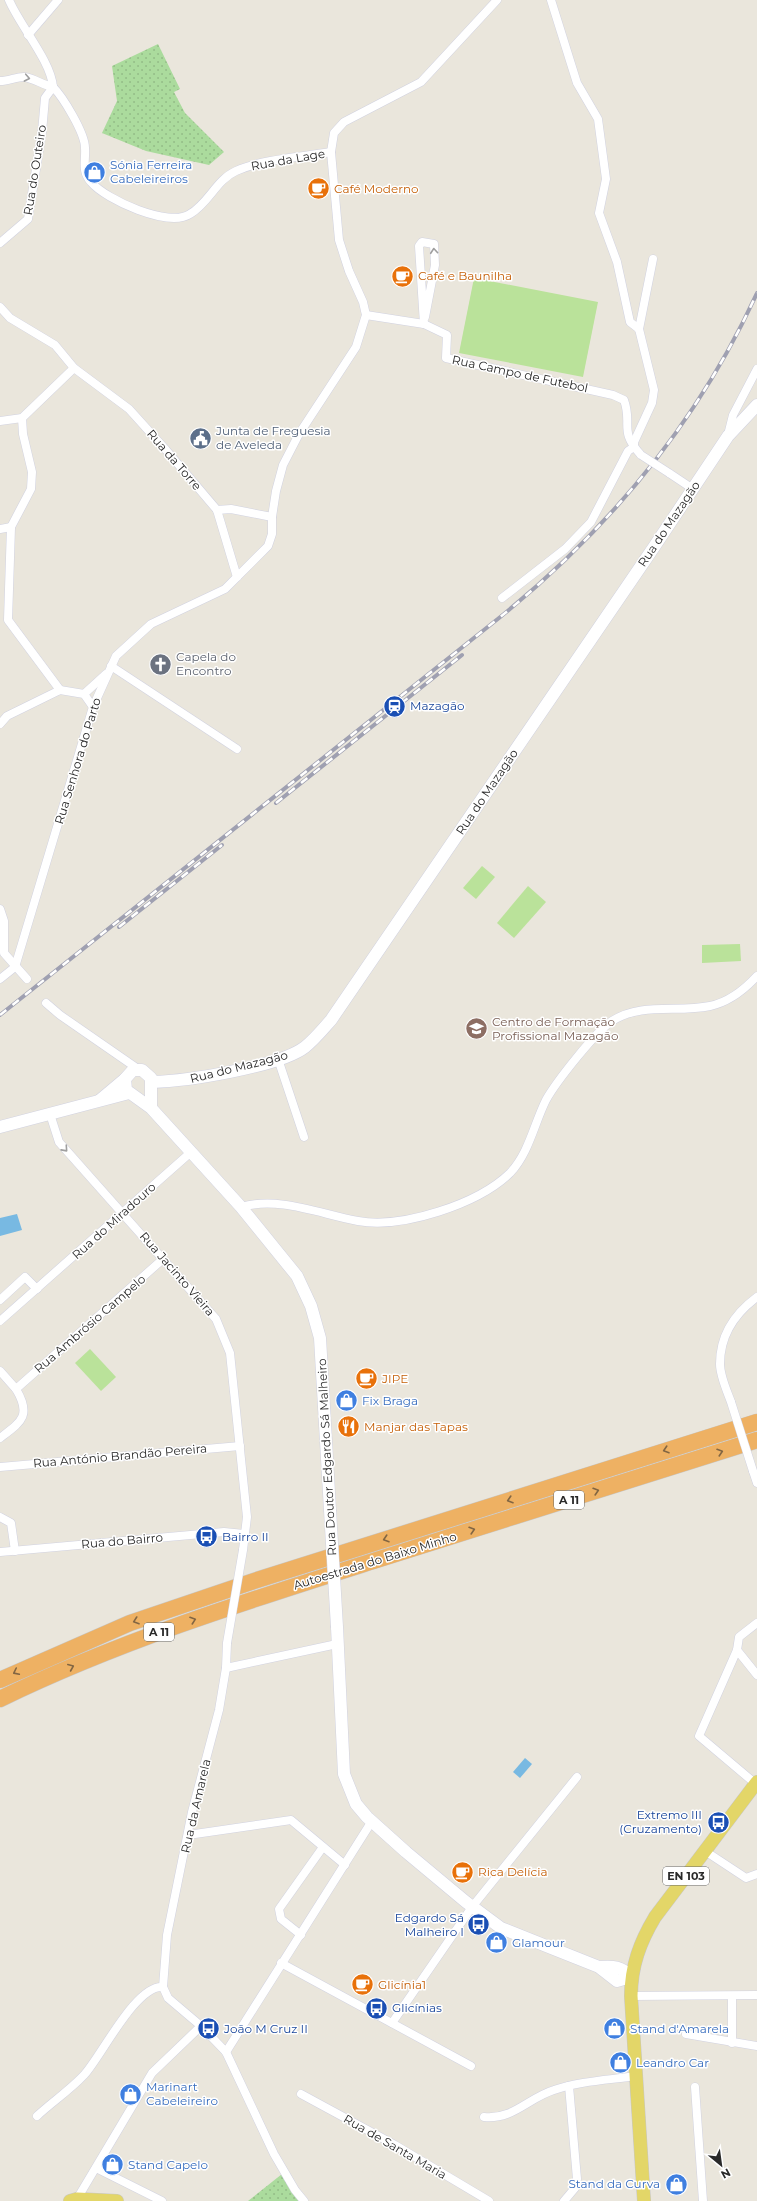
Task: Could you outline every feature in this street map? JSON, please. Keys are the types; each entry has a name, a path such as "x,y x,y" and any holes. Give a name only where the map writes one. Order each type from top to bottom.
{"highway":[{"name":"Autoestrada do Baixo Minho","path":"0,1680 130,1624 247,1583 757,1422"},
{"name":"Autoestrada do Baixo Minho","path":"0,1699 35,1682 135,1640 252,1599 757,1440"}],"main road":[{"name":"EN 103","path":"644,2201 631,1996 631,1976 634,1961 645,1934 655,1916 756,1784"},
{"path":"73,2200 117,2201"}],"street":[{"path":"0,81 11,81 24,77 32,78 45,86 53,87 49,71 9,0"},
{"path":"28,35 58,0"},
{"path":"366,315 363,302 349,271 339,240 331,152 334,133 344,122 421,82 497,0"},
{"path":"551,0 577,83 598,119 606,179 599,212 617,262 630,322 639,330"},
{"name":"Rua da Lage","path":"53,87 58,92 77,126 85,147 84,164 86,176 92,184 119,203 140,212 158,216 179,217 190,215 225,177 238,170 251,166 331,152"},
{"name":"Rua do Outeiro","path":"0,243 28,219 42,132 45,98 53,87"},
{"path":"426,241 434,244 435,265 424,320 419,246 422,242 426,241"},
{"path":"653,259 639,330 654,390 652,403 634,442 634,447 641,455 693,489"},
{"name":"Rua da Torre","path":"0,307 10,318 55,345 74,368 129,409 217,510 237,577"},
{"name":"Rua Campo de Futebol","path":"366,315 424,320 447,335 446,358 613,395 624,400 628,410 626,430 628,439 634,447"},
{"name":"Rua Senhora do Parto","path":"15,967 93,707 116,656 151,624 225,589 268,546 272,534 272,517 283,465 298,434 356,347 366,315"},
{"path":"0,421 22,418 74,368"},
{"path":"728,436 733,415 757,368"},
{"name":"Rua do Mazagão","path":"151,1086 186,1080 289,1056 306,1046 331,1020 728,436 757,405"},
{"path":"22,418 23,434 32,472 31,489 11,527 8,620 60,690"},
{"path":"502,598 565,549 591,522 628,451 634,447"},
{"path":"217,510 231,509 272,517"},
{"path":"0,529 11,527"},
{"path":"84,694 110,668 237,749"},
{"path":"0,724 7,716 60,690 84,694 93,707"},
{"path":"0,909 4,921 4,953 27,979"},
{"path":"0,979 15,967"},
{"path":"241,1207 251,1204 295,1206 372,1223 416,1218 466,1200 498,1183 521,1160 546,1100 557,1083 610,1022 626,1013 648,1009 711,1006 729,999 753,984 757,976"},
{"path":"46,1003 60,1015 138,1069 146,1071 151,1086 151,1108"},
{"path":"278,1059 304,1137"},
{"path":"99,1102 125,1079 129,1072 138,1069"},
{"path":"125,1079 125,1086 132,1094"},
{"path":"0,1127 132,1094 144,1095 151,1086"},
{"name":"Rua Doutor Edgardo Sá Malheiro","path":"132,1094 151,1108 241,1207 297,1276 311,1306 320,1338 344,1774 356,1804 372,1821 472,1907 501,1928 599,1968 618,1967 626,1970 631,1976"},
{"name":"Rua Jacinto Vieira","path":"50,1114 59,1142 216,1319 230,1354 247,1518 244,1534"},
{"name":"Rua do Miradouro","path":"0,1321 190,1152"},
{"name":"Rua Ambrósio Campelo","path":"16,1389 164,1259"},
{"path":"0,1300 25,1277 37,1289"},
{"path":"757,1297 746,1305 728,1326 723,1340 720,1365 757,1483"},
{"path":"0,1371 16,1389 22,1399 25,1412 21,1421 0,1438"},
{"name":"Rua António Brandão Pereira","path":"0,1467 240,1446"},
{"path":"0,1518 11,1523 15,1551"},
{"name":"Rua do Bairro","path":"0,1552 224,1532 244,1534"},
{"name":"Rua da Amarela","path":"163,1987 167,1935 192,1812 219,1710 226,1668 227,1643 243,1550 244,1534"},
{"path":"756,1784 699,1736 737,1650 740,1637 757,1623"},
{"path":"226,1668 337,1644"},
{"path":"737,1650 757,1675"},
{"path":"392,2023 472,1907 576,1777"},
{"path":"188,1835 238,1827 273,1824 291,1820 345,1865"},
{"path":"226,2052 372,1821"},
{"path":"301,1935 281,1919 279,1909 322,1847"},
{"path":"705,1851 746,1878 757,1874"},
{"path":"281,1963 471,2066"},
{"path":"37,2116 88,2071 122,2019 144,1996 153,1988 163,1987 168,1998 201,2026 226,2052 274,2154 295,2190 304,2201"},
{"path":"631,1996 757,1995"},
{"path":"732,1996 732,2043"},
{"path":"73,2200 96,2168 152,2074 201,2026"},
{"path":"686,2034 732,2043 757,2046"},
{"path":"484,2118 500,2117 511,2114 551,2090 636,2076"},
{"path":"564,2201 575,2188 577,2179 569,2086"},
{"path":"695,2087 703,2201"},
{"name":"Rua de Santa Maria","path":"301,2094 395,2145 489,2201"},
{"path":"96,2168 162,2201"}],"green space":[{"path":"158,44 180,89 174,92 185,113 224,152 209,165 146,151 102,133 117,101 112,66"},
{"path":"474,278 598,302 583,377 459,353"},
{"path":"482,866 495,877 476,899 463,888"},
{"path":"528,886 546,902 514,938 497,923"},
{"path":"740,944 741,961 702,963 702,945"},
{"path":"90,1349 116,1377 101,1391 75,1363"},
{"path":"282,2174 305,2201 248,2201"}],"water":[{"path":"17,1214 22,1230 0,1236 0,1218"},
{"path":"525,1758 532,1764 520,1778 513,1772"}],"railway":[{"path":"0,1015 499,618 539,584 577,548 613,511 647,471 678,429 707,386 757,293"},
{"path":"276,803 462,655"},
{"path":"119,927 222,845"}],"place":[{"name":"Sónia Ferreira Cabeleireiros","path":"94,172"},
{"name":"Café Moderno","path":"318,189"},
{"name":"Café e Baunilha","path":"402,276"},
{"name":"Junta de Freguesia de Aveleda","path":"200,438"},
{"name":"Capela do Encontro","path":"160,664"},
{"name":"Mazagão","path":"394,706"},
{"name":"Centro de Formação Profissional Mazagão","path":"477,1029"},
{"name":"JIPE","path":"367,1379"},
{"name":"Fix Braga","path":"346,1401"},
{"name":"Manjar das Tapas","path":"348,1427"},
{"name":"Bairro II","path":"206,1537"},
{"name":"Extremo III (Cruzamento)","path":"718,1822"},
{"name":"Rica Delícia","path":"462,1872"},
{"name":"Edgardo Sá Malheiro I","path":"479,1925"},
{"name":"Glamour","path":"497,1943"},
{"name":"Glicínia1","path":"362,1985"},
{"name":"Glicínias","path":"376,2008"},
{"name":"João M Cruz II","path":"208,2029"},
{"name":"Stand d'Amarela","path":"615,2029"},
{"name":"Leandro Car","path":"620,2063"},
{"name":"Marinart Cabeleireiro","path":"130,2094"},
{"name":"Stand Capelo","path":"113,2165"},
{"name":"Stand da Curva","path":"676,2184"}]}
